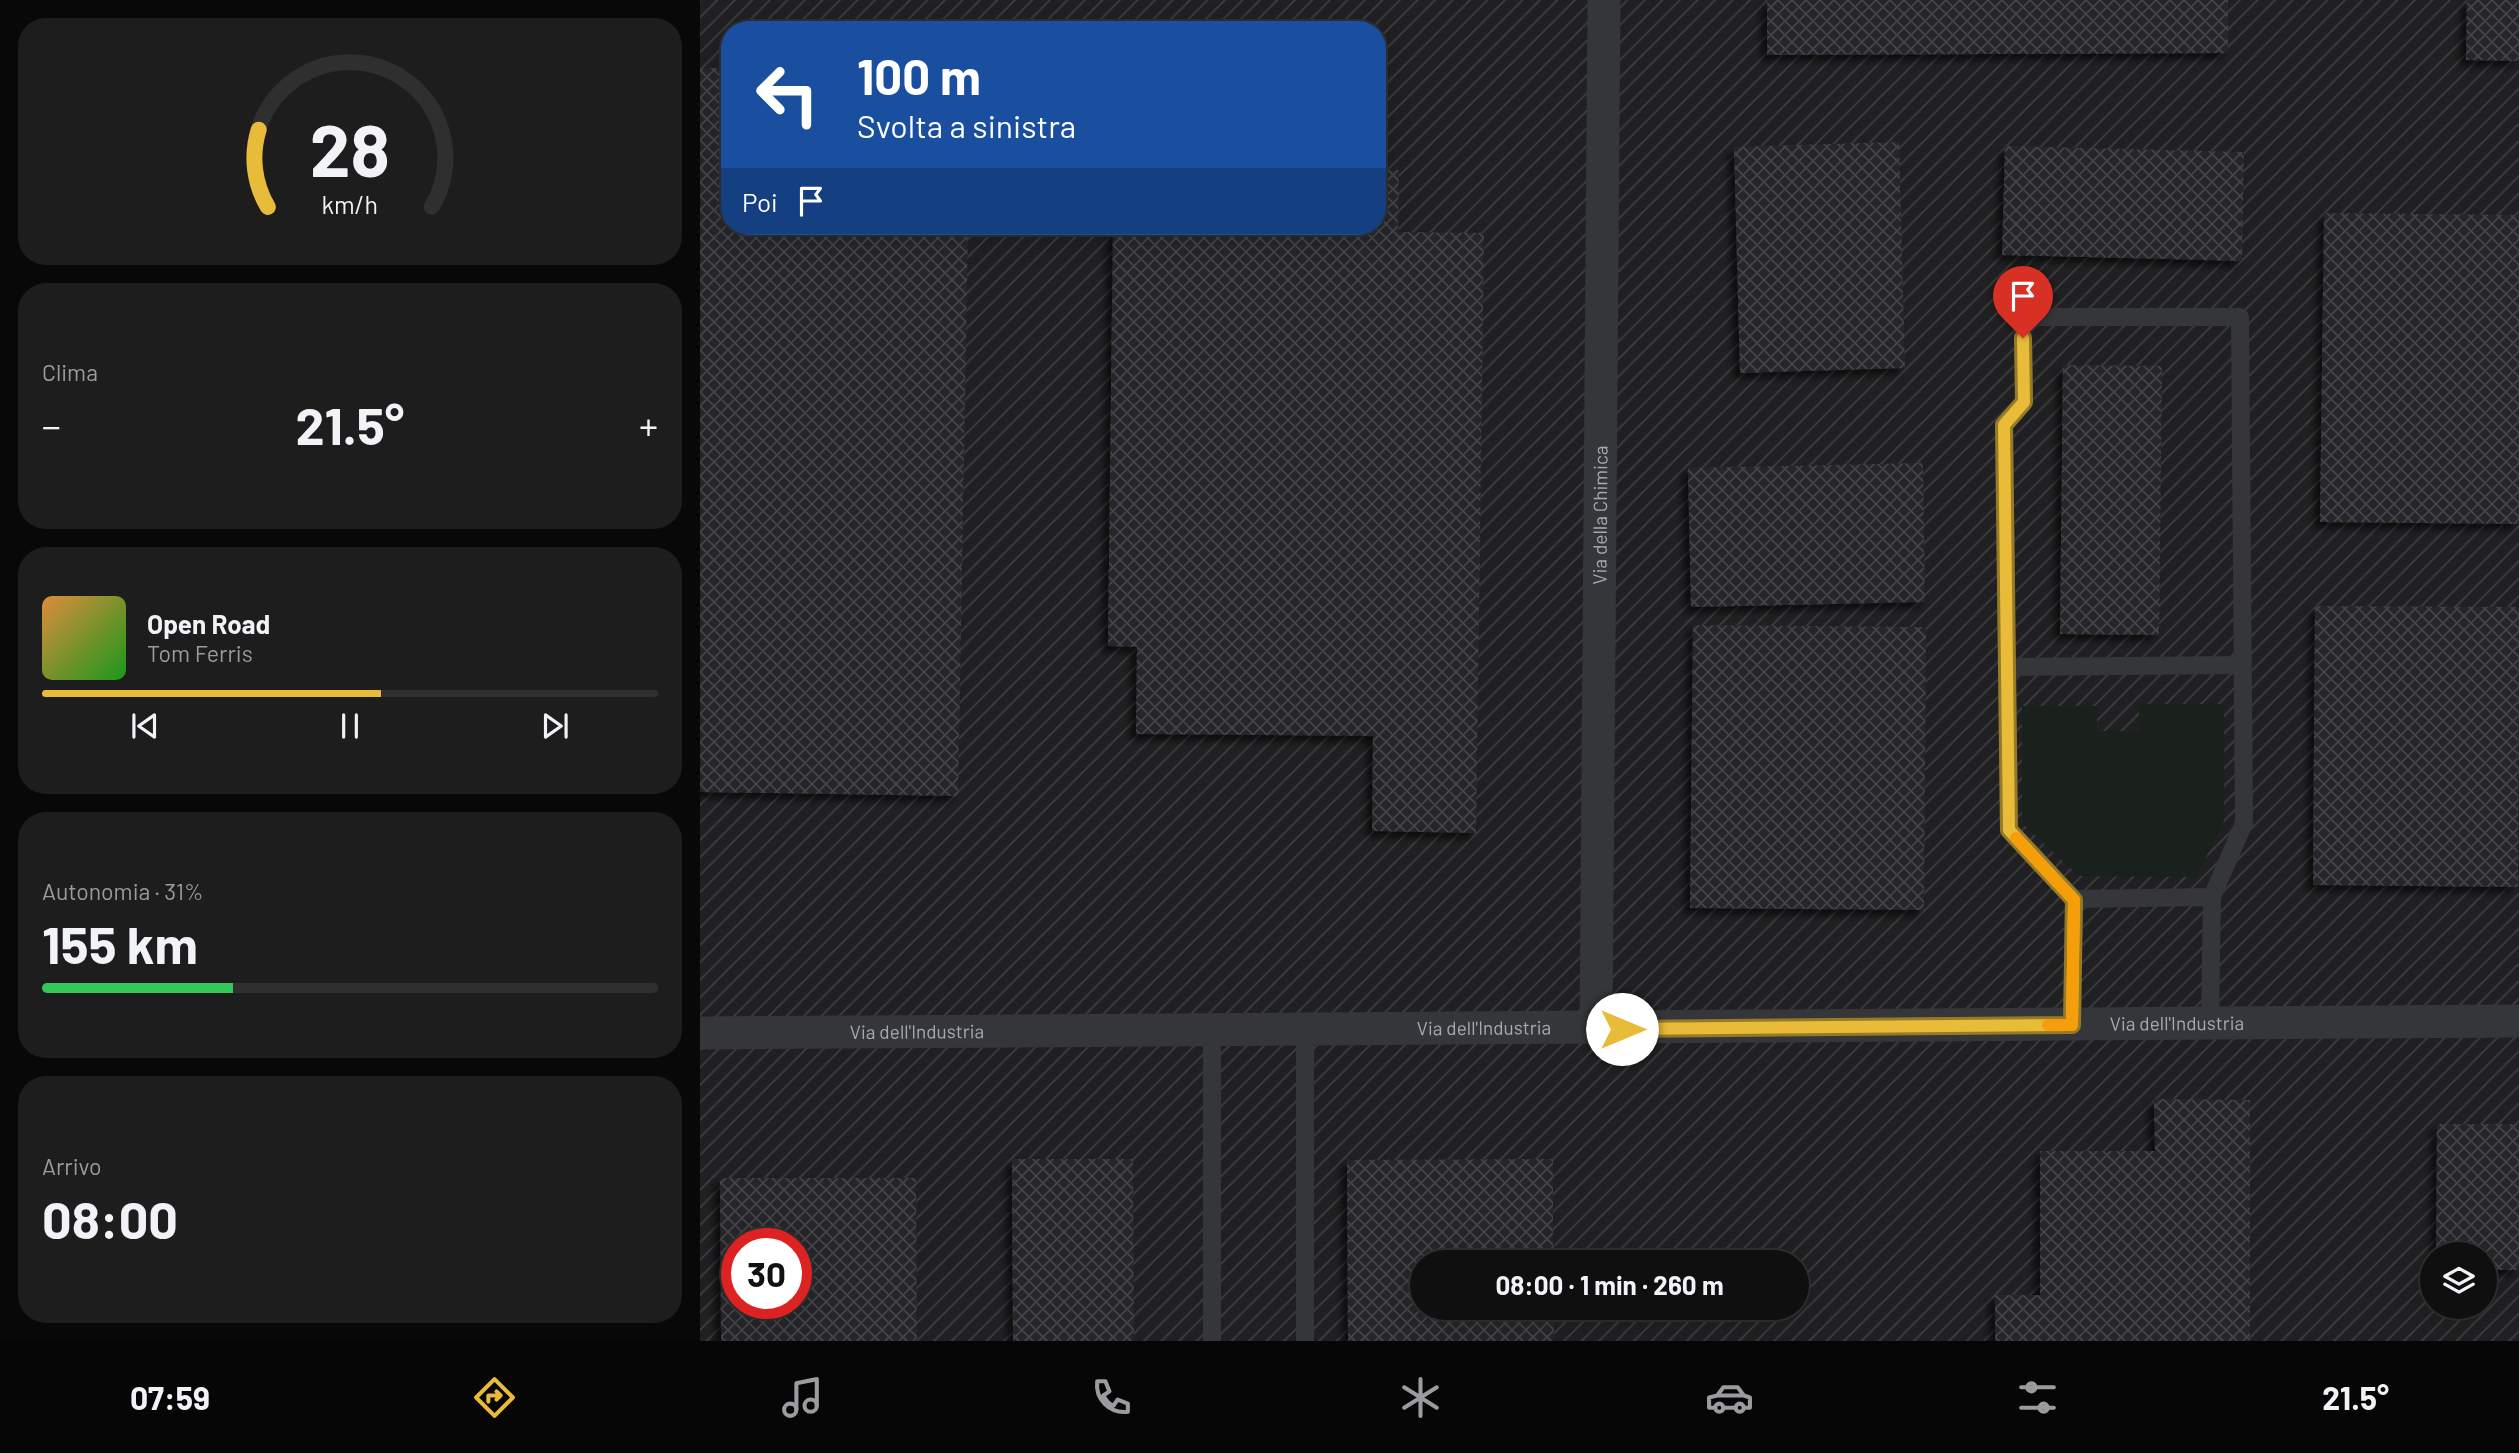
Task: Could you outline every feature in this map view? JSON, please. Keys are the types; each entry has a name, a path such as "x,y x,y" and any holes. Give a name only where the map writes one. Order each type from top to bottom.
{"street":[{"name":"Via della Chimica","path":"1596,1029 1604,0"},
{"name":"Via dell'Industria","path":"700,1033 2519,1021"}],"lane":[{"path":"2072,1025 2074,900 2009,830 2004,425 2024,402 2023,317 2240,317 2244,823 2212,897 2210,1024"},
{"path":"2007,667 2243,665"},
{"path":"2074,900 2212,897"},
{"path":"1305,1030 1305,1341"},
{"path":"1212,1031 1212,1341"}],"shaded area":[{"path":"700,0 2519,0 2519,1341 700,1341"},
{"path":"2139,704 2224,704 2224,821 2196,877 2079,876 2022,823 2022,706 2097,706 2097,731 2139,731"}],"building":[{"path":"1767,0 2228,0 2228,53 1767,55"},
{"path":"2467,0 2519,0 2519,61 2466,60"},
{"path":"700,68 721,68 721,235 968,235 958,796 700,792"},
{"path":"1899,142 1905,368 1740,373 1734,147"},
{"path":"2005,146 2244,152 2242,261 2002,255"},
{"path":"1386,170 1399,170 1398,232 1484,233 1476,833 1372,831 1373,736 1136,734 1137,647 1108,646 1113,235 1386,235"},
{"path":"2324,213 2519,215 2519,524 2320,522"},
{"path":"2063,365 2162,366 2159,635 2060,634"},
{"path":"1923,463 1925,602 1691,607 1688,468"},
{"path":"2315,606 2519,607 2518,887 2313,885"},
{"path":"1693,625 1926,627 1924,910 1690,908"},
{"path":"2154,1099 2250,1100 2250,1341 1995,1341 1995,1295 2040,1295 2040,1151 2155,1151"},
{"path":"2437,1124 2519,1124 2519,1270 2497,1270 2497,1242 2436,1242"},
{"path":"1012,1159 1133,1159 1134,1341 1013,1341"},
{"path":"1553,1159 1553,1250 1410,1250 1410,1320 1554,1320 1554,1341 1348,1341 1347,1160"},
{"path":"720,1178 916,1178 917,1341 721,1341"}],"slow traffic":[{"path":"2016,838 2074,900 2072,1025 2048,1025"}],"route":[{"path":"1622,1029 2072,1025 2074,900 2009,830 2004,425 2024,402 2023,338"}]}
